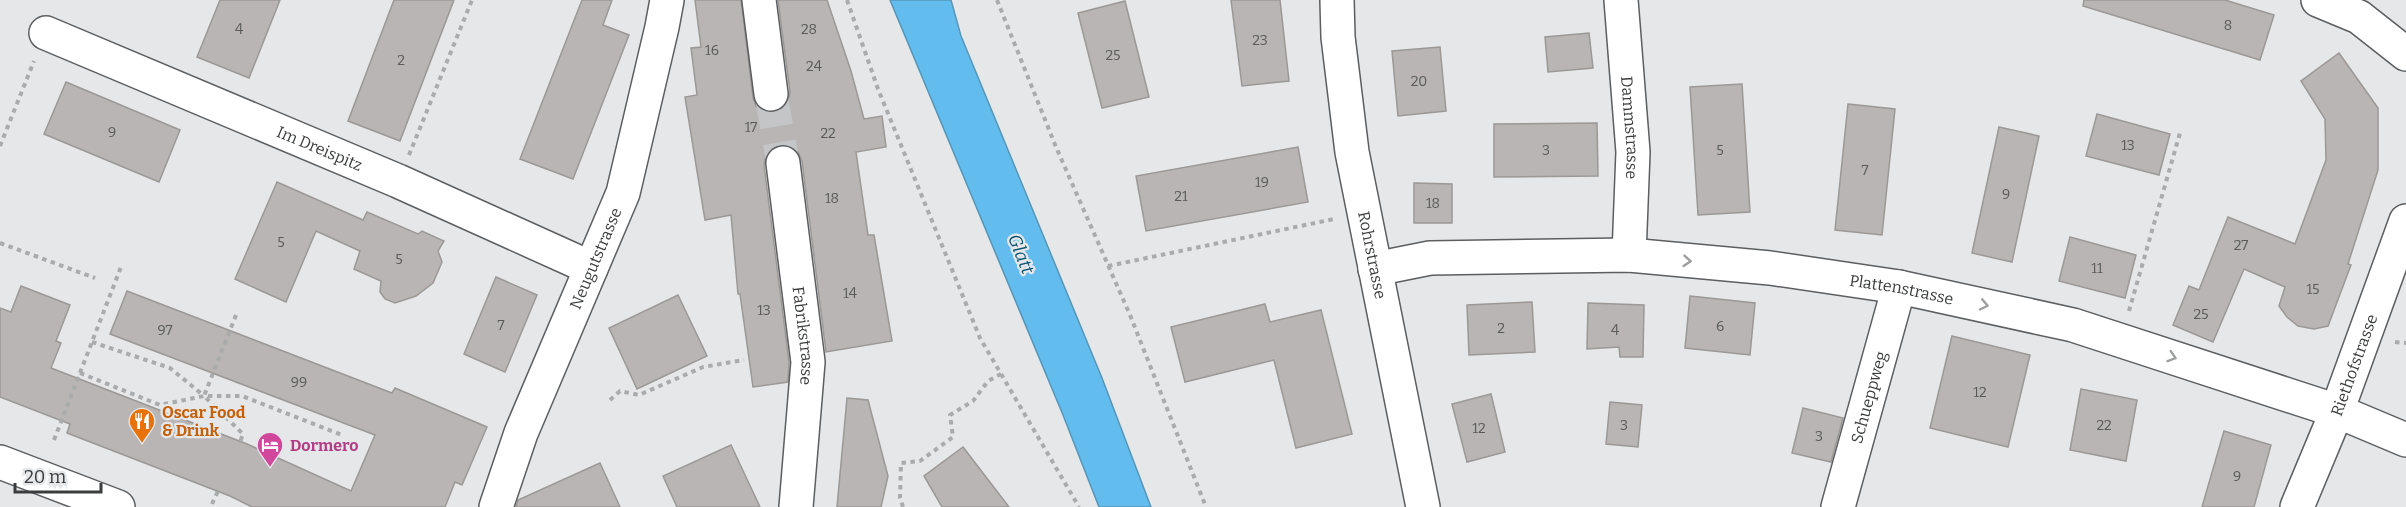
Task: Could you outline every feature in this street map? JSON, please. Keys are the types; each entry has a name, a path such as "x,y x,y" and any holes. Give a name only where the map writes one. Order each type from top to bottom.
{"street":[{"name":"Neugutstrasse","path":"496,507 521,433 623,193 667,0"},
{"path":"759,0 771,94"},
{"name":"Rohrstrasse","path":"1337,0 1338,37 1352,152 1423,507"},
{"name":"Dammstrasse","path":"1621,0 1633,152 1629,255"},
{"path":"2318,0 2364,9 2406,54"},
{"name":"Im Dreispitz","path":"46,33 398,181 591,268"},
{"name":"Fabrikstrasse","path":"783,164 808,362 796,507"},
{"name":"Riethofstrasse","path":"2297,507 2337,411 2406,221"},
{"name":"Plattenstrasse","path":"1375,269 1430,258 1629,255 1770,268 1899,287 2073,325 2337,411 2406,440"},
{"name":"Schueppweg","path":"1838,507 1899,287"},
{"path":"0,462 118,507"}],"path":[{"path":"398,181 472,0"},
{"path":"847,0 878,89 980,338 1079,507"},
{"path":"997,0 1206,507"},
{"path":"0,146 46,33"},
{"path":"2121,341 2180,133"},
{"path":"1108,266 1364,213"},
{"path":"0,243 95,278"},
{"path":"54,440 121,267"},
{"path":"204,396 236,315"},
{"path":"92,342 170,368 204,396 243,434 240,442"},
{"path":"610,400 620,390 639,395 703,367 744,360"},
{"path":"80,373 160,405 204,396 242,396 342,435"},
{"path":"903,507 900,498 901,463 920,461 953,437 950,415 973,401 988,381 1001,374"},
{"path":"212,504 218,491"}],"water":[{"name":"Glatt","path":"890,0 951,0 961,36 1102,378 1151,507 1099,507"}],"building":[{"path":"220,0 280,0 249,78 197,57"},
{"path":"394,0 454,0 400,141 348,121"},
{"path":"582,0 612,0 603,25 629,35 573,179 520,159"},
{"path":"695,0 741,0 753,97 756,106 763,111 773,113 783,109 790,92 778,0 827,0 851,71 864,119 882,116 886,147 856,152 868,235 874,235 892,341 826,352 802,161 798,152 791,146 780,145 771,148 766,155 764,165 789,362 788,382 753,387 740,294 738,294 731,215 705,220 685,97 697,95 691,48 701,47"},
{"path":"1231,0 1280,0 1289,81 1242,86"},
{"path":"2084,0 2225,0 2274,15 2260,60 2083,6"},
{"path":"1125,1 1149,97 1102,108 1078,13"},
{"path":"1589,33 1593,68 1548,72 1545,37"},
{"path":"1440,47 1446,111 1398,116 1392,51"},
{"path":"2339,53 2378,108 2378,170 2348,264 2351,265 2328,326 2314,329 2298,326 2279,306 2285,287 2244,269 2213,342 2173,325 2189,286 2199,290 2228,217 2295,244 2326,160 2325,119 2301,81"},
{"path":"66,82 180,130 159,182 44,134"},
{"path":"1742,84 1750,212 1698,215 1690,87"},
{"path":"1848,104 1895,109 1882,235 1835,230"},
{"path":"2097,114 2170,134 2159,175 2086,156"},
{"path":"1597,123 1598,176 1494,177 1494,124"},
{"path":"1999,127 2039,136 2012,262 1972,253"},
{"path":"1298,147 1308,202 1146,231 1136,176"},
{"path":"277,182 363,220 367,212 418,234 422,231 444,241 438,251 442,262 433,283 416,296 395,303 385,299 380,292 381,281 354,269 360,251 316,231 286,302 235,279"},
{"path":"1414,183 1452,184 1452,223 1414,223"},
{"path":"2070,237 2136,255 2125,298 2059,281"},
{"path":"496,277 537,295 505,372 464,354"},
{"path":"21,286 70,305 56,341 61,343 51,368 247,444 351,491 375,435 110,334 127,291 392,393 395,388 487,427 462,485 455,482 445,507 252,507 230,496 67,433 70,424 0,397 0,308 11,312"},
{"path":"678,295 707,356 637,389 609,328"},
{"path":"1690,296 1755,303 1750,355 1685,348"},
{"path":"1532,302 1535,352 1469,355 1467,305"},
{"path":"1588,303 1644,305 1643,357 1620,357 1619,347 1587,349"},
{"path":"1265,304 1270,322 1321,310 1352,434 1296,448 1274,360 1185,382 1171,327"},
{"path":"1952,336 2030,355 2008,447 1930,428"},
{"path":"2081,389 2137,400 2126,461 2070,450"},
{"path":"1491,394 1505,452 1467,462 1452,404"},
{"path":"847,398 868,400 888,476 881,507 837,507"},
{"path":"1610,402 1642,405 1638,447 1606,444"},
{"path":"1803,408 1843,418 1831,462 1792,453"},
{"path":"2224,431 2271,445 2254,507 2202,507"},
{"path":"731,445 760,507 677,507 663,476"},
{"path":"963,447 1009,507 942,507 924,476"},
{"path":"600,463 620,507 516,507 518,500"}],"tunnel":[{"path":"771,94 783,163"}],"place":[{"name":"Oscar Food & Drink","path":"142,444"},
{"name":"Dormero","path":"270,468"}]}
